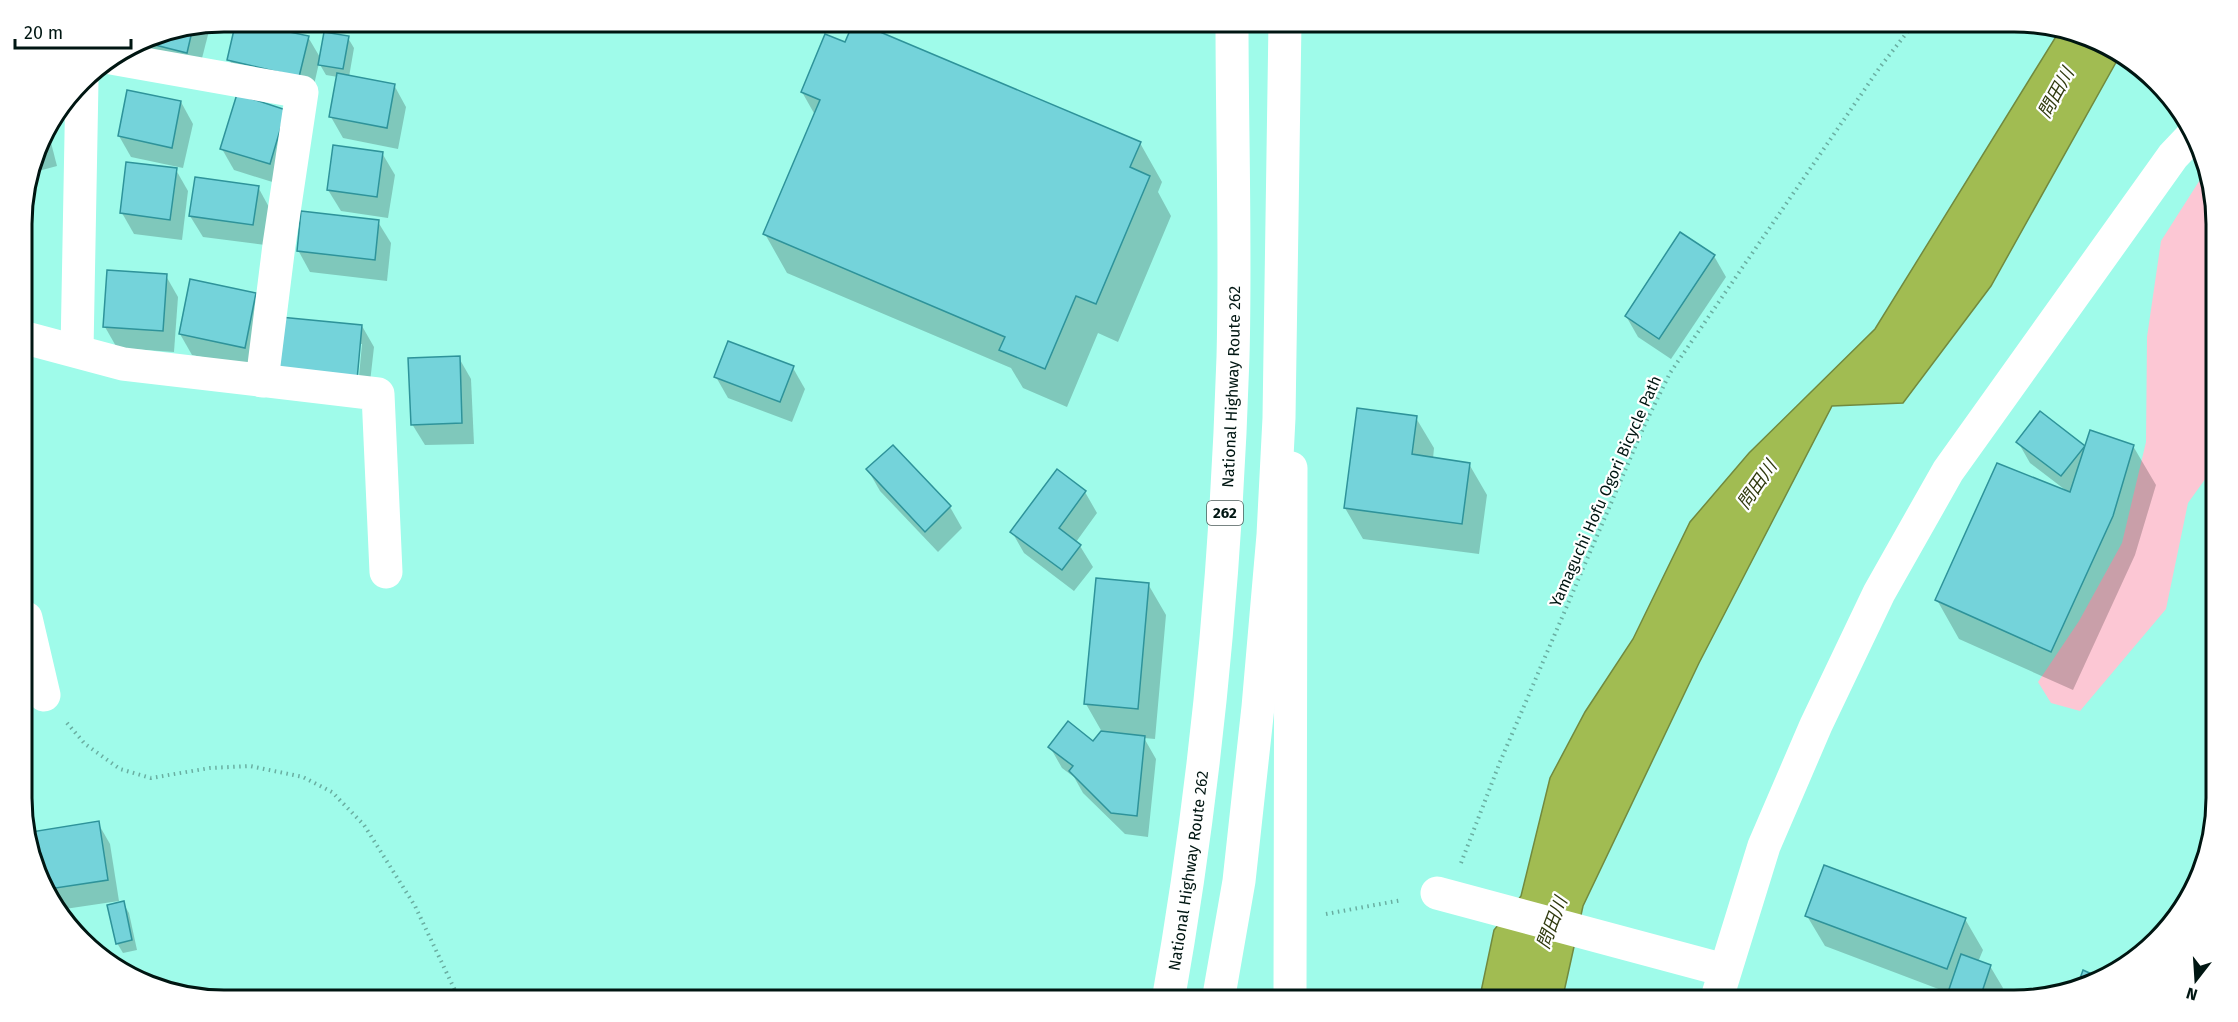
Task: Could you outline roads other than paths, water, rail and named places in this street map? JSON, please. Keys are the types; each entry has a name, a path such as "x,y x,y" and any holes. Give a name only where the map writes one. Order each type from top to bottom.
{"main road":[{"name":"National Highway Route 262","path":"1170,990 1200,795 1221,592 1233,356 1232,32"},
{"path":"1220,990 1239,881 1273,535 1279,418 1285,157 1285,32"},
{"path":"123,60 302,92 279,245 262,381"},
{"path":"76,351 82,94"},
{"path":"1715,990 1714,967 1816,725 1879,593 1948,471 2173,156 2188,141"},
{"path":"1285,157 1290,338 1290,990"},
{"path":"32,340 123,364 378,394 386,572"},
{"path":"31,641 44,695"},
{"path":"1446,896 1714,967"},
{"path":"1227,990 1230,932"}],"water":[{"name":"問田川","path":"2056,36 2088,46 2117,61 1991,286 1903,403 1832,406 1699,663 1583,906 1564,990 1481,990 1494,930 1521,896 1550,778 1585,712 1633,639 1690,522 1749,453 1875,329"}]}
